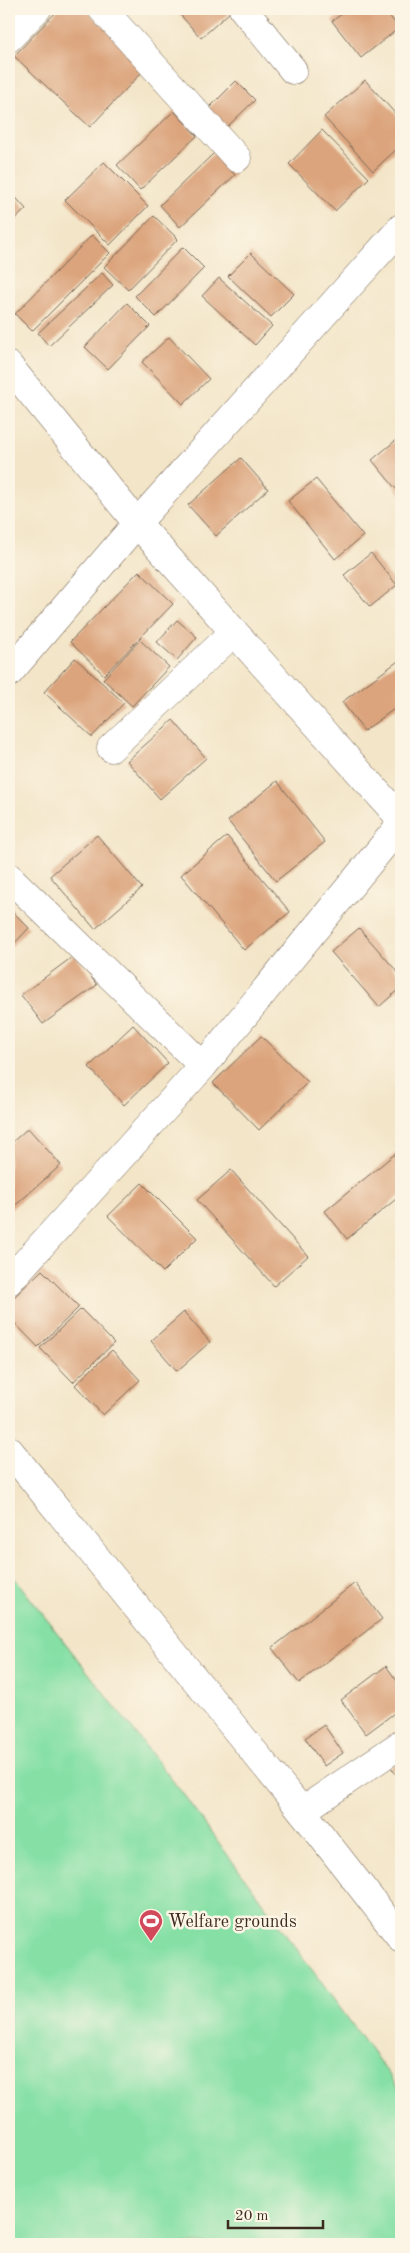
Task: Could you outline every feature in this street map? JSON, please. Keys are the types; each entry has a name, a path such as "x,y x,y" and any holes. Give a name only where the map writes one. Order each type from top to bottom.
{"street":[{"path":"9,38 38,9"},
{"path":"102,9 237,158"},
{"path":"243,9 293,70"},
{"path":"9,673 137,523 401,228"},
{"path":"9,366 137,523 233,633 401,819"},
{"path":"111,748 233,633"},
{"path":"9,1281 203,1066 401,824"},
{"path":"9,877 203,1066"},
{"path":"9,1450 302,1811 401,1938"},
{"path":"302,1811 401,1744"}],"green space":[{"name":"Welfare grounds","path":"9,1571 183,1794 401,2091 401,2244 9,2244"}],"building":[{"path":"59,9 85,9 147,67 90,127 14,56"},
{"path":"175,9 226,9 230,12 201,38"},
{"path":"349,9 384,9 399,28 361,58 332,21"},
{"path":"365,80 401,120 401,145 373,171 324,117"},
{"path":"236,81 255,100 225,129 207,110"},
{"path":"174,111 197,136 140,190 117,165"},
{"path":"322,130 369,178 335,211 289,164"},
{"path":"214,153 235,175 180,227 160,205"},
{"path":"104,162 148,206 110,245 65,200"},
{"path":"9,190 26,209 9,225"},
{"path":"154,216 178,239 128,290 104,267"},
{"path":"92,235 110,253 32,331 15,314"},
{"path":"183,247 204,268 156,317 135,296"},
{"path":"251,253 294,294 271,317 228,276"},
{"path":"102,273 113,285 49,346 38,333"},
{"path":"219,278 272,326 255,345 202,296"},
{"path":"127,303 150,326 108,369 85,347"},
{"path":"169,337 209,379 183,404 142,362"},
{"path":"401,436 401,495 372,460"},
{"path":"241,458 268,489 216,536 188,505"},
{"path":"316,479 363,536 335,559 288,501"},
{"path":"371,553 397,585 370,607 344,575"},
{"path":"139,571 173,604 104,675 70,642"},
{"path":"177,620 197,637 177,660 157,642"},
{"path":"140,640 169,667 132,706 103,679"},
{"path":"75,658 124,703 92,737 44,692"},
{"path":"401,659 401,704 364,731 342,702"},
{"path":"173,720 206,758 160,799 127,761"},
{"path":"277,781 325,842 276,881 228,821"},
{"path":"97,835 142,888 95,929 50,876"},
{"path":"227,836 290,912 244,950 181,875"},
{"path":"9,908 29,928 9,949"},
{"path":"359,928 401,976 401,987 379,1007 331,952"},
{"path":"75,955 97,985 43,1024 21,995"},
{"path":"133,1025 168,1063 124,1105 89,1067"},
{"path":"261,1036 308,1082 259,1130 213,1083"},
{"path":"28,1128 61,1165 9,1211 9,1145"},
{"path":"401,1149 401,1195 347,1239 325,1211"},
{"path":"231,1170 308,1256 274,1286 197,1200"},
{"path":"142,1183 197,1238 163,1272 108,1216"},
{"path":"42,1270 79,1307 38,1347 9,1317 9,1302"},
{"path":"81,1309 114,1343 73,1382 40,1348"},
{"path":"184,1312 210,1342 177,1371 151,1341"},
{"path":"112,1350 140,1380 103,1415 75,1385"},
{"path":"355,1583 382,1619 299,1683 272,1648"},
{"path":"386,1666 401,1686 401,1708 366,1734 341,1700"},
{"path":"324,1725 343,1753 324,1766 305,1738"},
{"path":"401,1761 401,1782 391,1767"}],"place":[{"name":"Welfare grounds","path":"151,1942"}]}
